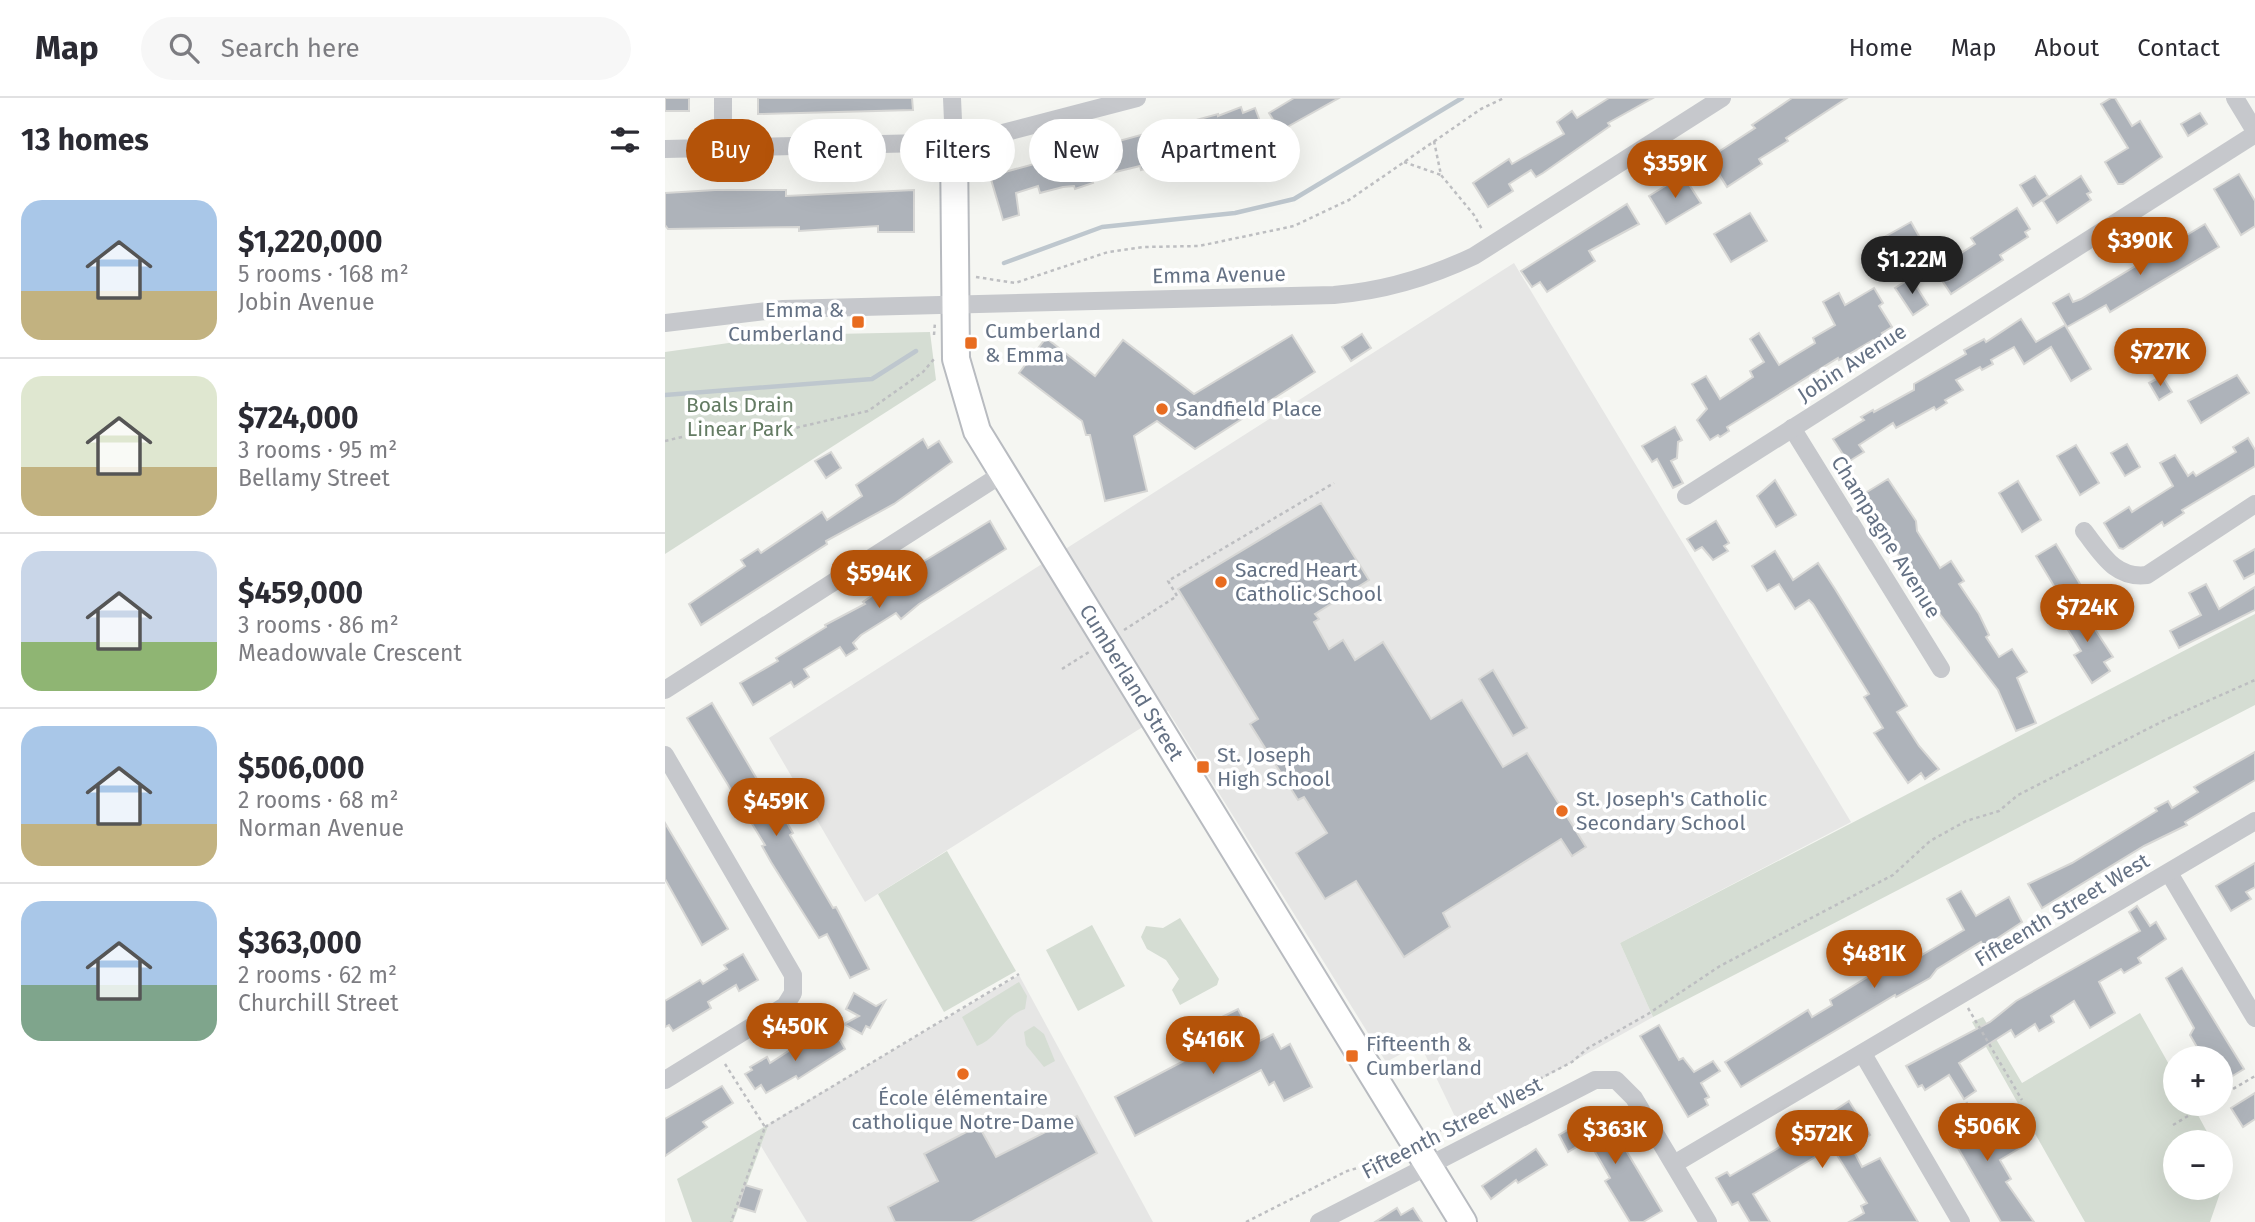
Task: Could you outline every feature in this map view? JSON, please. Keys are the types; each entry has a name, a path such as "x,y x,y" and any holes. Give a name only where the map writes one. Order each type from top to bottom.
{"street":[{"path":"723,98 723,119"},
{"name":"Cumberland Street","path":"952,98 953,119"},
{"path":"1015,130 1136,98"},
{"name":"Emma Avenue","path":"665,323 783,309 1362,293 1433,275 1491,245 1722,98"},
{"path":"2235,98 2255,132"},
{"name":"Jobin Avenue","path":"1686,496 2255,132"},
{"path":"774,147 900,144"},
{"path":"665,149 686,149"},
{"name":"Cumberland Street","path":"954,182 956,359 961,384 977,431 1463,1222"},
{"name":"Champagne Avenue","path":"1792,428 1941,669"},
{"path":"665,690 1002,474"},
{"path":"2084,531 2113,568 2131,577 2147,575 2255,504"},
{"path":"665,755 794,979 793,993 785,1006 665,1080"},
{"name":"Fifteenth Street West","path":"1319,1222 1421,1154 1595,1080 1616,1080 1634,1098 1674,1164 2255,821"},
{"path":"2169,873 2255,1018"},
{"path":"1863,1054 1961,1222"},
{"path":"1674,1164 1708,1222"}],"path":[{"path":"1434,141 1441,175 1474,215 1491,245"},
{"path":"1403,162 1441,175"},
{"path":"1062,669 1177,596 1167,581 1334,483"},
{"path":"1246,1222 1347,1171 1398,1157 1421,1154 1571,1062 1588,1048 1648,1014 1720,966 1893,874 1921,847 1966,821 1999,811 2018,795 2062,772 2255,680"},
{"path":"731,1222 765,1127 1019,974"},
{"path":"1961,996 2022,1100"},
{"path":"716,1049 765,1127"},
{"path":"2233,1089 2255,1076"},
{"path":"2173,1125 2188,1116"}],"shaded area":[{"path":"1514,263 1851,822 1620,943 1653,1017 1459,1125 1420,1044 1386,1062 1168,711 865,902 769,738"},
{"name":"École élémentaire catholique Notre-Dame","path":"1019,975 1153,1222 807,1222 761,1146 769,1124"}],"green space":[{"name":"Boals Drain Linear Park","path":"930,332 936,380 665,554 665,352 786,335"},
{"path":"2255,614 2255,705 1653,1017 1620,943"},
{"path":"947,851 1016,971 944,1012 878,894"},
{"path":"1180,918 1219,979 1217,985 1180,1005 1172,990 1179,979 1166,960 1147,949 1141,937 1146,926 1163,928"},
{"path":"1092,925 1125,986 1078,1011 1046,950"},
{"path":"1019,982 1027,996 1025,1009 1017,1012 990,1038 977,1046 962,1017"},
{"path":"2140,1013 2163,1054 2163,1116 2198,1116 2206,1130 2163,1130 2163,1200 2218,1200 2210,1222 2085,1222 1972,1022 1983,1017 2022,1083"},
{"path":"1034,1026 1044,1034 1055,1061 1044,1067 1026,1045 1024,1032"},
{"path":"769,1124 733,1222 692,1222 677,1179"}],"building":[{"path":"665,98 689,98 689,111 665,111"},
{"path":"758,98 912,98 913,110 758,114"},
{"path":"1294,98 1339,98 1300,120 1273,119 1269,113"},
{"path":"1609,98 1653,98 1608,123 1610,126 1543,173 1536,177 1531,170 1509,184 1513,191 1488,207 1473,183 1509,159 1512,164 1564,134 1557,122 1572,111 1577,118"},
{"path":"1792,98 1847,98 1786,138 1788,141 1759,159 1762,164 1727,187 1709,158 1755,128 1752,125"},
{"path":"2115,98 2132,126 2140,121 2162,157 2123,184 2118,184 2105,162 2128,148 2101,104"},
{"path":"1241,107 1243,113 1255,108 1259,119 1200,119 1218,116"},
{"path":"2200,113 2207,124 2188,136 2181,124"},
{"path":"1137,136 1137,167 1123,170 1123,140"},
{"path":"1029,165 1029,182 1093,183 1075,189 1074,186 1063,187 1040,193 1038,186 1016,193 1019,215 1003,220 992,182 1015,182 1015,169"},
{"path":"2239,174 2255,201 2255,226 2241,235 2214,189"},
{"path":"1683,175 1701,203 1666,224 1649,196"},
{"path":"2035,176 2048,196 2033,206 2020,185"},
{"path":"2081,176 2091,192 2087,194 2091,200 2057,223 2043,201"},
{"path":"786,190 786,196 914,190 914,232 878,232 878,226 799,231 799,227 668,229 665,225 665,193"},
{"path":"1627,204 1639,224 1589,251 1595,261 1547,292 1540,282 1532,287 1521,271"},
{"path":"2017,208 2030,229 2025,232 2028,237 2000,255 2003,260 1951,294 1935,270 1975,244 1971,238"},
{"path":"1750,213 1767,241 1731,262 1714,234"},
{"path":"1911,222 1920,238 1889,256 1892,260 1877,269 1865,248"},
{"path":"2205,224 2219,247 2110,312 2106,305 2067,327 2053,303 2069,294 2073,302 2081,299"},
{"path":"1911,278 1928,305 1913,315 1895,288"},
{"path":"1874,288 1883,303 1879,306 1892,327 1882,333 1885,337 1875,343 1873,340 1839,360 1838,358 1727,427 1729,431 1720,437 1718,435 1710,440 1697,420 1707,409 1692,384 1706,376 1720,399 1753,377 1750,371 1764,362 1750,339 1759,333 1779,365 1815,343 1813,338 1835,325 1823,302 1839,293 1845,305"},
{"path":"2021,319 2036,342 2065,325 2091,369 2071,381 2051,347 2024,364 2014,347 1991,360 1993,364 1982,370 1980,367 1956,380 1963,390 1945,400 1947,403 1936,410 1934,407 1896,428 1893,423 1859,445 1864,452 1848,462 1833,439 1864,420 1861,417 1914,390 1914,384 1966,354 1964,350 1984,339 1986,342"},
{"path":"1362,334 1371,348 1351,361 1342,347"},
{"name":"Sandfield Place","path":"1292,335 1315,372 1195,449 1157,421 1134,436 1147,491 1105,501 1090,435 1086,435 1082,421 1019,373 1046,338 1095,376 1123,340 1194,394"},
{"path":"2237,375 2249,393 2201,423 2188,401"},
{"path":"2162,376 2172,392 2159,400 2149,383"},
{"path":"1675,427 1682,440 1678,442 1677,458 1671,461 1683,483 1673,488 1657,459 1652,462 1642,446"},
{"path":"2248,438 2255,450 2255,466 2182,510 2184,513 2164,526 2162,522 2123,549 2119,548 2104,523 2129,507 2132,512 2173,486 2160,463 2175,455 2188,476 2193,472 2196,476 2236,452 2233,447"},
{"path":"923,439 928,448 939,441 952,462 894,504 826,541 827,544 701,625 689,604 745,566 741,560 758,549 761,553 822,512 827,520 862,496 856,485"},
{"path":"2127,444 2140,467 2125,476 2111,453"},
{"path":"2076,445 2099,483 2080,495 2057,456"},
{"path":"831,452 841,468 826,478 815,461"},
{"path":"1888,479 1916,521 1917,531 1940,568 1951,561 1964,581 1959,584 1979,614 1989,635 1986,637 1999,657 2012,649 2027,672 2017,678 2036,723 2016,731 1998,690 1916,583 1862,495"},
{"path":"1775,480 1796,515 1776,527 1757,496"},
{"path":"2018,481 2041,520 2022,532 1999,493"},
{"path":"1321,503 1369,580 1315,614 1319,619 1314,622 1329,649 1343,640 1355,660 1383,642 1431,719 1462,700 1503,767 1527,753 1586,847 1572,856 1561,839 1443,913 1450,927 1404,957 1356,881 1325,899 1296,853 1327,833 1304,797 1298,800 1250,724 1258,719 1178,589"},
{"path":"990,521 1006,549 919,604 901,619 896,613 861,635 853,643 857,649 846,656 840,647 804,669 809,677 794,687 791,682 753,705 740,683 778,661 776,658 826,627 825,625 865,604 863,602 911,569"},
{"path":"1716,521 1729,543 1724,546 1728,551 1713,560 1702,547 1695,551 1687,539"},
{"path":"2056,544 2080,584 2060,596 2036,556"},
{"path":"2255,549 2255,573 2244,579 2234,561"},
{"path":"1775,551 1793,580 1818,563 1907,706 1897,712 1919,746 1939,769 1925,779 1921,773 1908,783 1874,733 1883,728 1864,697 1869,694 1813,604 1809,600 1795,609 1779,584 1767,591 1752,566"},
{"path":"2206,584 2219,609 2255,587 2255,610 2179,648 2170,631 2201,615 2189,593"},
{"path":"2079,605 2113,657 2104,662 2110,671 2092,683 2074,655 2081,651 2060,617"},
{"path":"1493,670 1527,728 1513,736 1479,679"},
{"path":"712,703 780,818 783,816 793,833 790,835 833,908 836,907 869,969 850,978 827,934 819,938 771,862 762,846 765,845 687,718"},
{"path":"2255,752 2255,780 2185,822 2187,825 2144,846 2042,908 2028,884 2072,863 2157,811 2155,808 2168,801 2172,808 2198,792 2194,787"},
{"path":"665,823 728,929 702,945 665,879"},
{"path":"2255,863 2255,887 2246,892 2251,899 2231,911 2216,886"},
{"path":"1961,891 1976,916 2009,897 2022,922 1984,947 1981,942 1937,969 1930,978 1896,997 1895,995 1741,1087 1725,1062 1808,1010 1812,1017 1832,1005 1830,1000 1897,959 1899,962 1913,954 1915,959 1964,930 1947,899"},
{"path":"2137,906 2150,926 2156,922 2166,939 2138,958 2141,963 2124,973 2121,969 2099,982 2115,1013 2090,1028 2074,1001 2051,1016 2054,1022 2039,1031 2035,1024 2015,1037 2011,1030 1959,1063 1976,1091 1964,1099 1949,1075 1925,1090 1922,1085 1918,1087 1906,1066 1990,1022 2016,1001 2140,931 2129,912"},
{"path":"743,954 758,980 739,991 736,985 708,1002 711,1008 673,1031 669,1025 665,1027 665,1001 700,980 703,984 727,969 724,965"},
{"path":"2182,968 2230,1046 2196,1046 2190,1035 2194,1028 2166,978"},
{"path":"854,993 876,1006 885,1001 870,1028 866,1026 862,1034 844,1024 859,1016 846,1009"},
{"path":"1238,1009 1256,1043 1273,1034 1281,1049 1290,1044 1312,1087 1284,1101 1274,1082 1269,1085 1261,1070 1135,1136 1115,1097 1224,1040 1222,1038 1231,1033 1222,1017"},
{"path":"1659,1025 1679,1060 1683,1058 1694,1072 1713,1061 1720,1071 1701,1083 1709,1097 1705,1099 1708,1105 1688,1117 1640,1036"},
{"path":"834,1030 845,1049 798,1079 796,1076 766,1093 761,1085 755,1089 745,1074 752,1070 750,1067 767,1057 770,1063 798,1045 800,1049"},
{"path":"2233,1051 2244,1069 2233,1076"},
{"path":"722,1086 733,1103 703,1122 707,1127 665,1156 665,1119"},
{"path":"2255,1093 2255,1119 2243,1127 2233,1107"},
{"path":"1849,1101 1870,1135 1851,1146 1862,1167 1880,1158 1918,1222 1849,1222 1864,1213 1861,1206 1867,1203 1832,1147 1753,1194 1770,1222 1750,1222 1738,1202 1732,1205 1716,1178 1727,1172 1730,1176 1775,1150"},
{"path":"1967,1103 1992,1149 2018,1134 2025,1145 2000,1160 2011,1179 2006,1182 2034,1222 2001,1222 1941,1119"},
{"path":"1602,1110 1662,1211 1643,1222 1630,1222 1605,1181 1610,1178 1588,1140 1568,1152 1559,1135"},
{"path":"1077,1116 1097,1153 972,1222 895,1222 888,1207 938,1181 924,1154 974,1128 980,1128 996,1157"},
{"path":"1536,1149 1547,1165 1518,1183 1516,1180 1491,1199 1482,1186"},
{"path":"745,1185 762,1190 755,1212 738,1207"},
{"path":"1397,1208 1401,1215 1413,1208 1422,1222 1375,1222"}],"waterway":[{"path":"1004,263 1102,227 1235,213 1294,199 1462,98"},
{"path":"665,395 872,379 916,351"}],"place":[{"name":"Emma & Cumberland","path":"858,322"},
{"name":"Cumberland & Emma","path":"971,343"},
{"name":"Sandfield Place","path":"1162,409"},
{"name":"Sacred Heart Catholic School","path":"1221,582"},
{"name":"St. Joseph High School","path":"1203,767"},
{"name":"St. Joseph's Catholic Secondary School","path":"1562,811"},
{"name":"Fifteenth & Cumberland","path":"1352,1056"},
{"name":"École élémentaire catholique Notre-Dame","path":"963,1074"}]}
